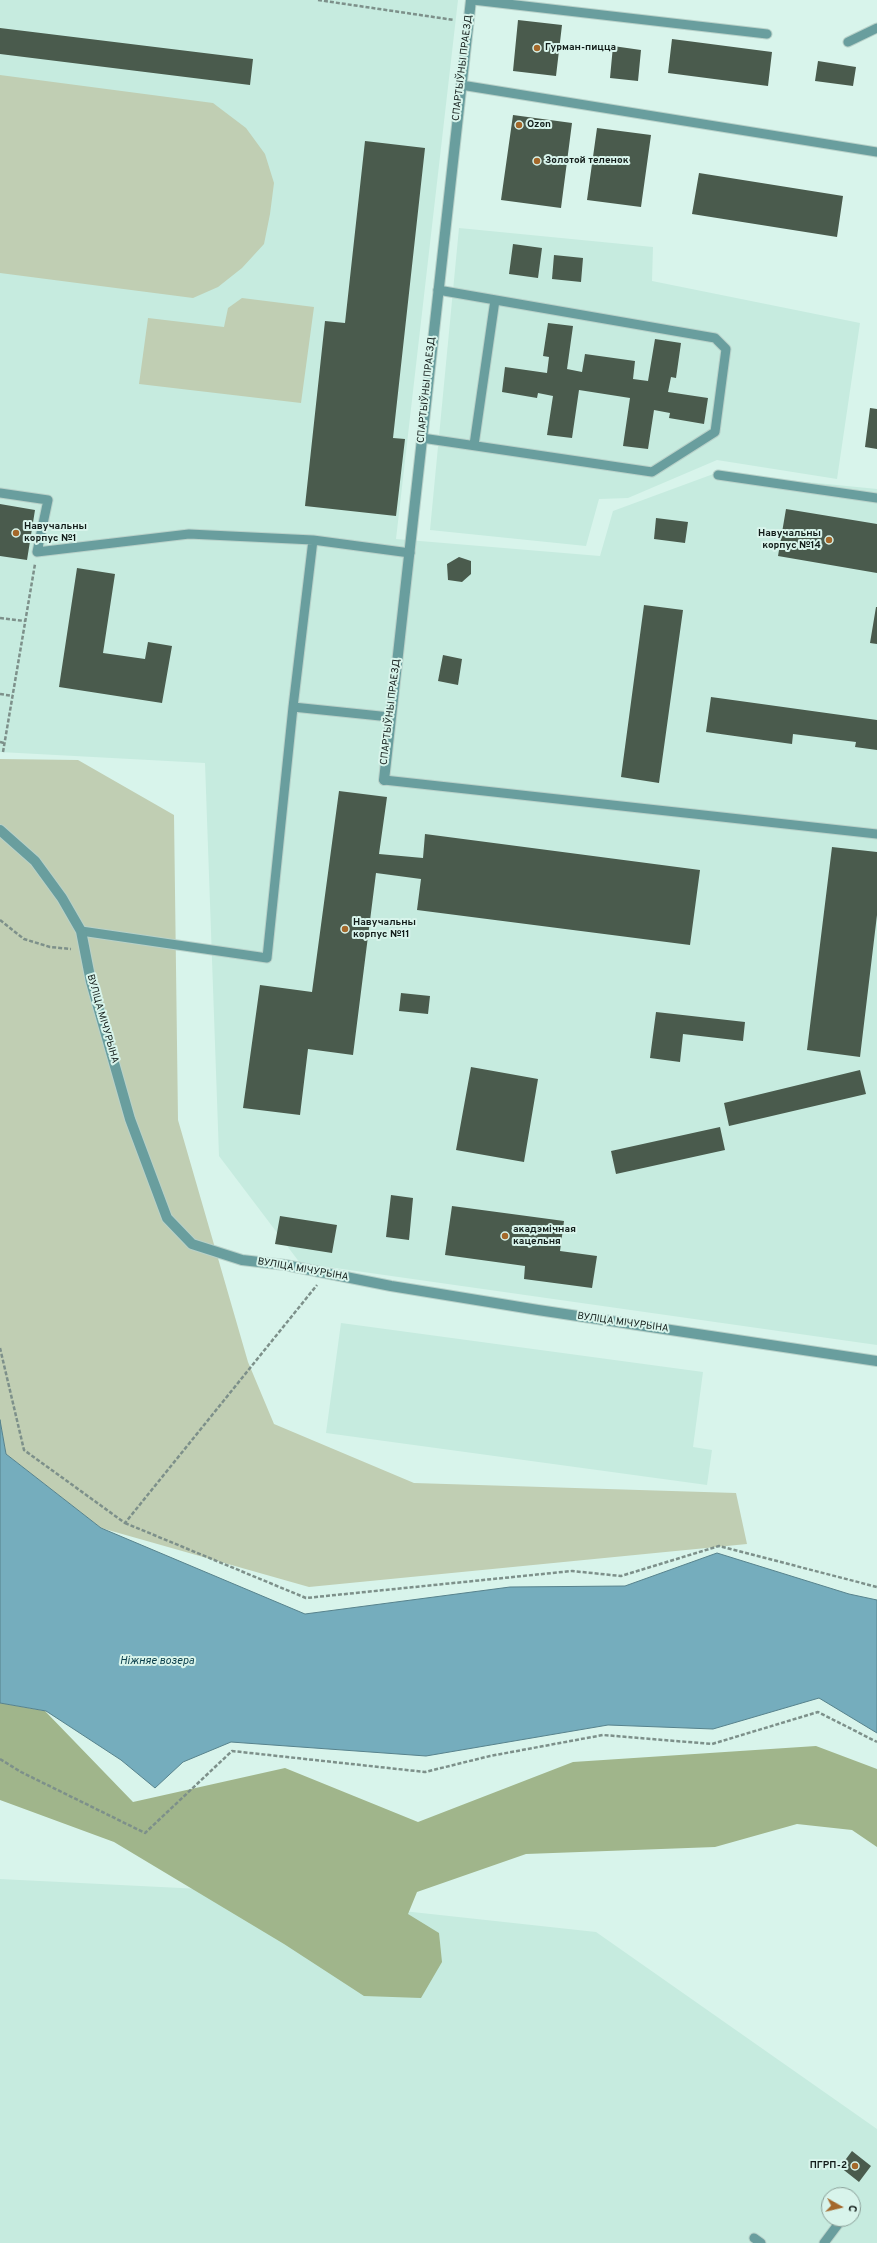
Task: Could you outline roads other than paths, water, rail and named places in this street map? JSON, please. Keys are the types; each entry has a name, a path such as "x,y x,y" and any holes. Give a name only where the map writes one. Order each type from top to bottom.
{"street":[{"name":"СПАРТЫЎНЫ ПРАЕЗД","path":"384,780 461,85 472,0"},
{"name":"ВУЛІЦА МІЧУРЫНА","path":"0,830 35,860 62,898 81,931 83,945 130,1119 168,1218 192,1244 242,1260 538,1310 877,1361"}],"lane":[{"path":"472,0 767,34"},
{"path":"848,42 877,28"},
{"path":"461,85 877,152"},
{"path":"422,438 652,472 715,432 726,349 715,338 438,290"},
{"path":"474,445 495,300"},
{"path":"718,475 877,498"},
{"path":"0,493 48,500 37,552 189,534 313,540 410,553"},
{"path":"81,931 267,958 293,707 313,540"},
{"path":"293,707 390,717"},
{"path":"384,780 877,834"},
{"path":"824,2243 836,2227"}],"water":[{"name":"Ніжняе возера","path":"0,1420 6,1454 101,1528 305,1614 510,1587 625,1586 717,1553 849,1594 877,1600 877,1733 819,1698 713,1729 608,1725 426,1756 231,1742 183,1762 155,1788 121,1760 46,1711 0,1703"}],"place":[{"name":"Гурман-пицца","path":"537,48"},
{"name":"Ozon","path":"519,125"},
{"name":"Золотой теленок","path":"537,161"},
{"name":"Навучальны корпус №1","path":"16,533"},
{"name":"Навучальны корпус №14","path":"829,540"},
{"name":"Навучальны корпус №11","path":"345,929"},
{"name":"акадэмічная кацельня","path":"505,1236"},
{"name":"ПГРП-2","path":"855,2166"}]}
